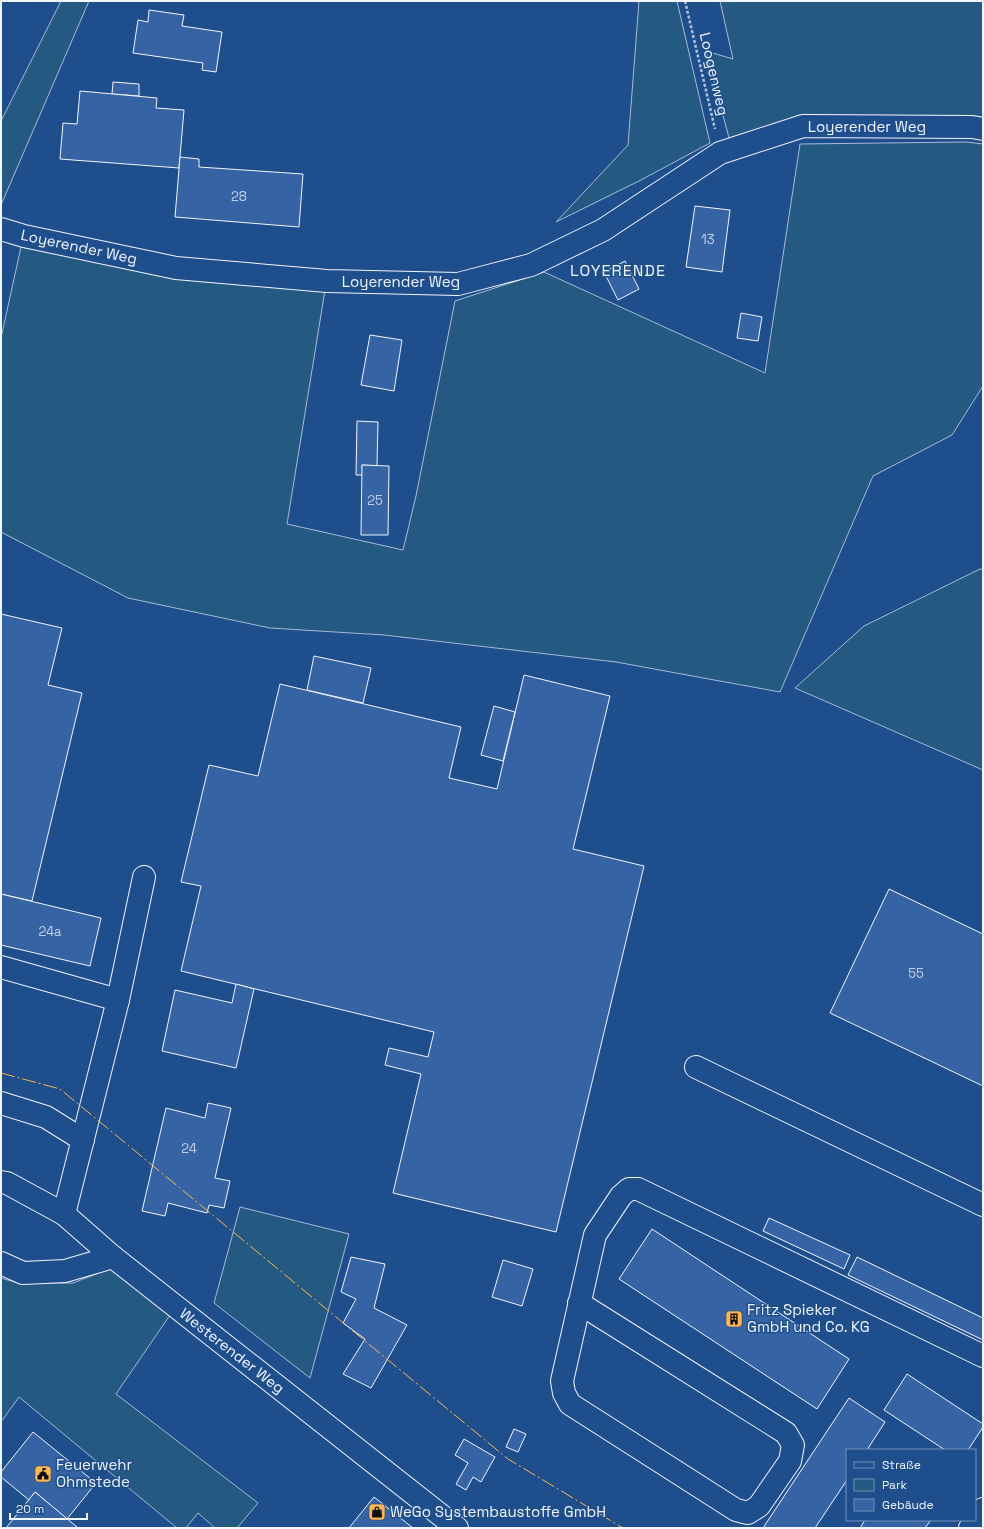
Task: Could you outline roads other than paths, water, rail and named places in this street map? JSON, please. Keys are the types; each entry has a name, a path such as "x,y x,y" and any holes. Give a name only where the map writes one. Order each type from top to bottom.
{"street":[{"name":"Loyerender Weg","path":"1,229 24,236 176,268 327,281 458,284 531,266 603,230 720,153 803,126 972,127 983,129"},
{"path":"64,1214 118,1000 144,877"},
{"path":"1,967 118,1000"},
{"path":"696,1067 983,1205"},
{"path":"1,1103 46,1117 83,1140"},
{"name":"Westerender Weg","path":"1,1182 64,1214 113,1257 457,1528"},
{"path":"579,1303 786,1434 793,1445 790,1461 760,1506 748,1513 736,1510 570,1404 564,1393 562,1381 579,1303 595,1235 620,1196 629,1189 638,1189 983,1356"},
{"path":"1,1263 23,1273 58,1272 113,1257"},
{"path":"976,1519 983,1509"}],"place":[{"name":"Fritz Spieker GmbH und Co. KG","path":"734,1319"},
{"name":"Feuerwehr Ohmstede","path":"43,1474"},
{"name":"WeGo Systembaustoffe GmbH","path":"377,1512"}],"district":[{"name":"LOYERENDE","path":"618,270"}]}
